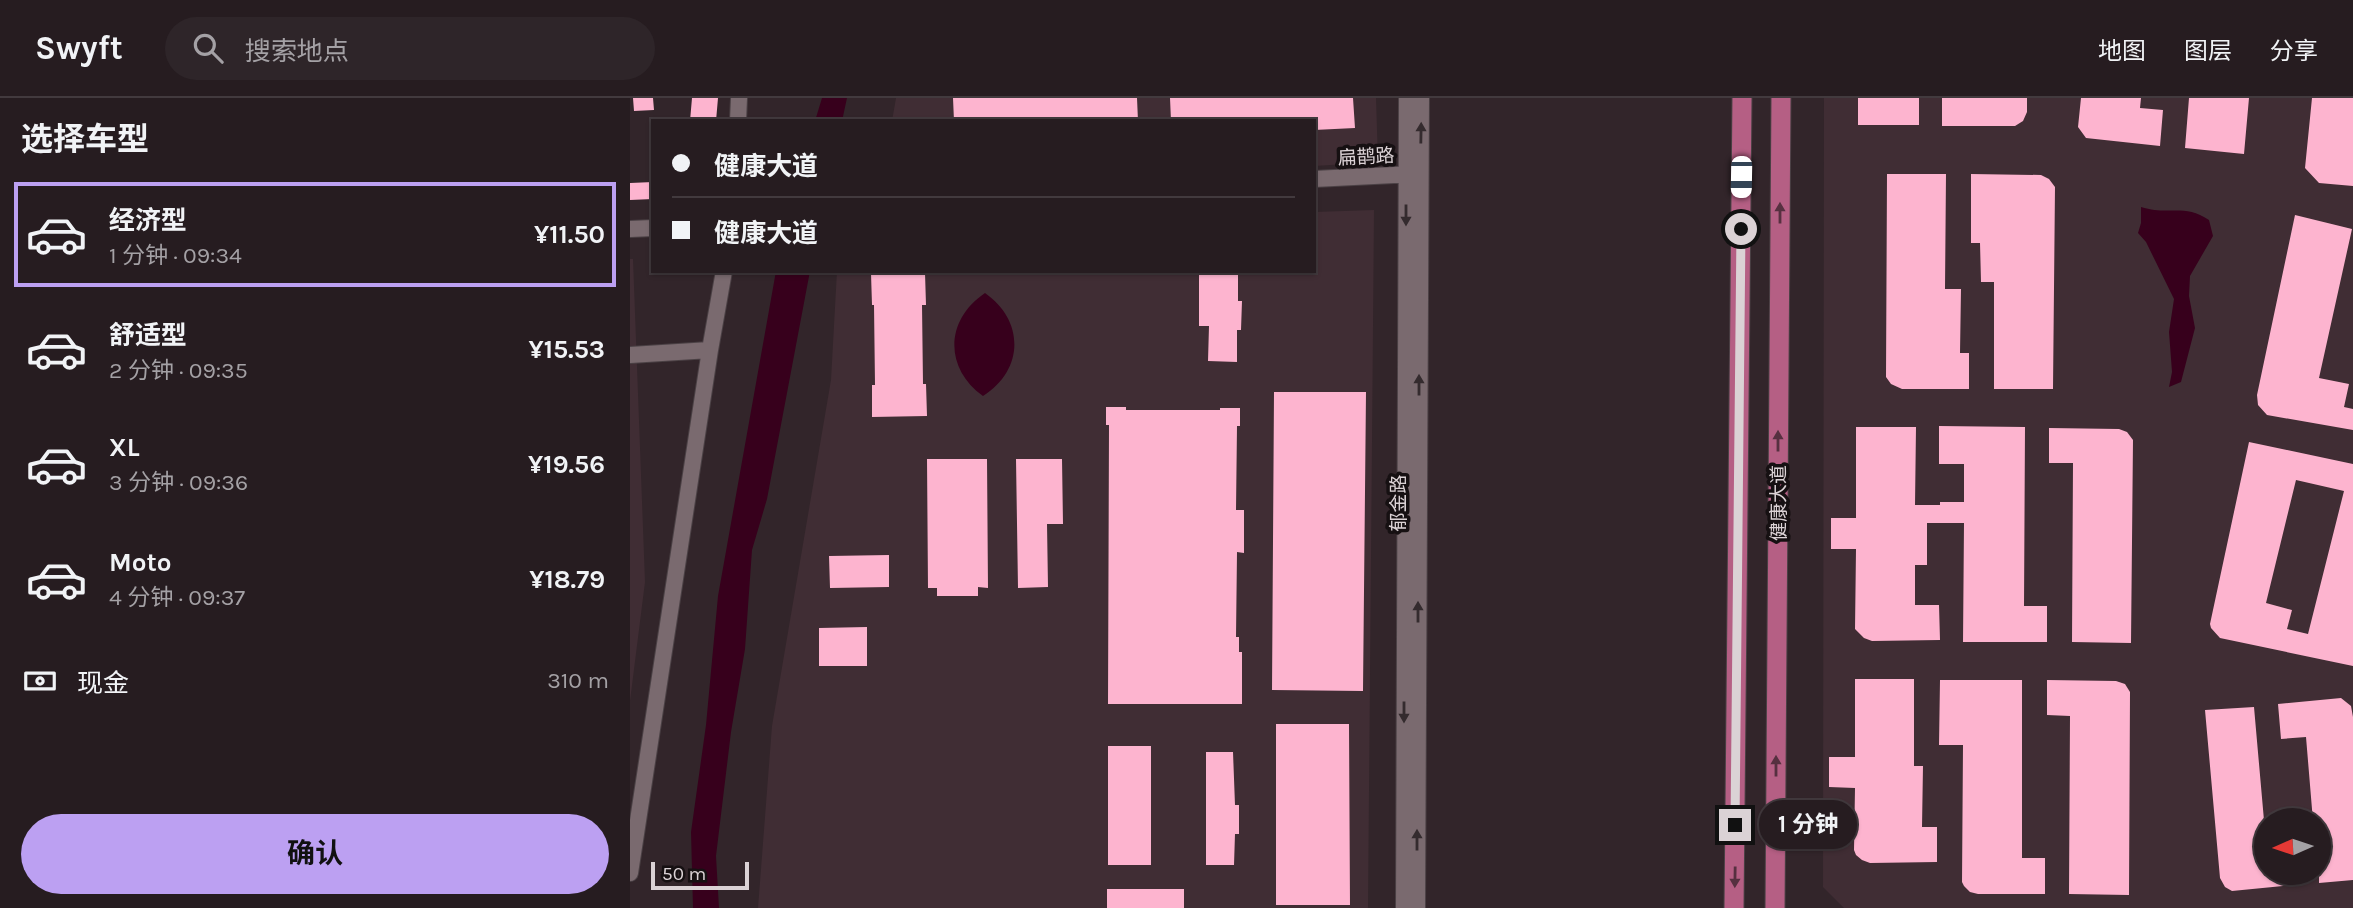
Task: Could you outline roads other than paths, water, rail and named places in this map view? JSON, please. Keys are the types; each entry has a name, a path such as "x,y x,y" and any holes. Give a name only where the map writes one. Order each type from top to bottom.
{"main road":[{"name":"健康大道","path":"1734,908 1742,98"},
{"name":"健康大道","path":"1775,908 1781,98"}],"street":[{"path":"738,119 739,98"},
{"name":"郁金路","path":"1407,98 1413,174 1417,908"},
{"name":"郁金路","path":"1404,908 1413,174 1421,98"},
{"name":"扁鹊路","path":"1316,179 1413,174"},
{"path":"630,229 651,228"},
{"path":"630,873 636,792 724,273"},
{"path":"630,355 710,350"}]}
